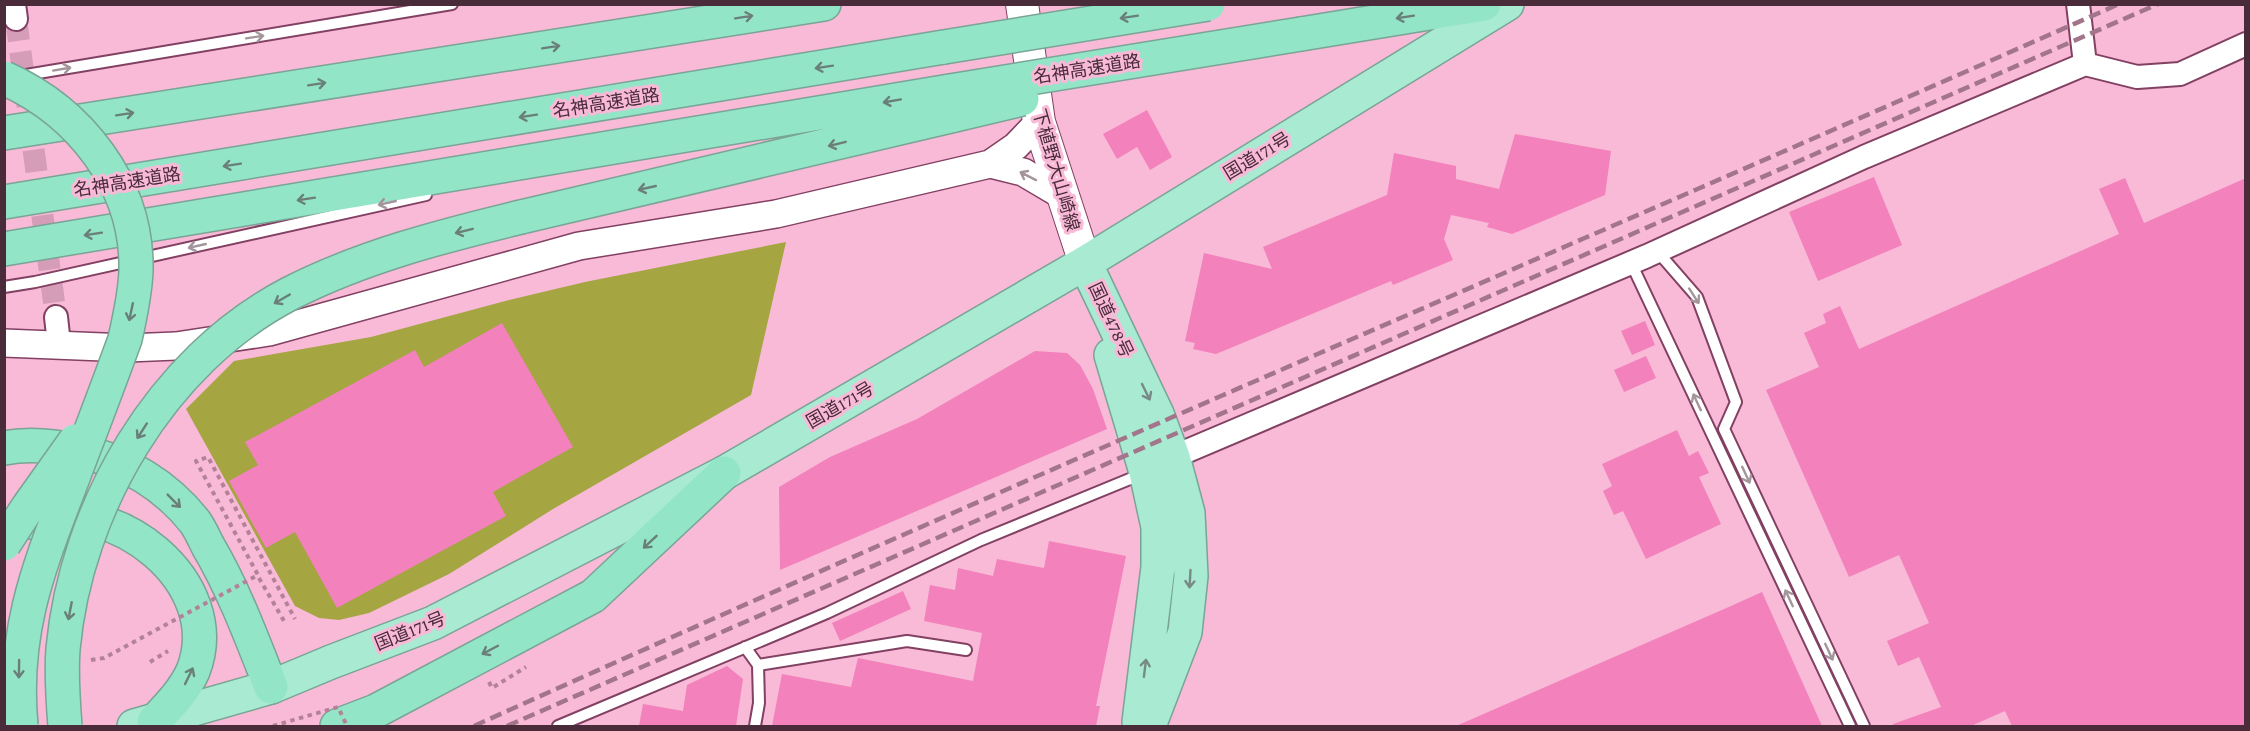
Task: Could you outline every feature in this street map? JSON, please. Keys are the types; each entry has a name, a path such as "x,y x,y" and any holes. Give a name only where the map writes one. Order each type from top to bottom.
{"highway":[{"path":"4,133 824,4"},
{"name":"名神高速道路","path":"4,202 1208,4"},
{"path":"66,726 63,650 79,570 91,528 108,488 154,412 183,377 213,348 250,318 287,295 391,252 462,231 952,103 1301,34 1484,4"},
{"name":"国道171号","path":"144,724 271,687 433,623 724,473 1084,263 1507,4"},
{"path":"4,78 47,101 83,133 104,161 121,194 132,235 136,270 133,305 112,374 38,570 26,614 19,657 18,698 21,726"},
{"path":"4,249 690,135 952,103"},
{"name":"国道478号","path":"1084,263 1160,465 1188,513 1191,576 1185,632 1158,708 1149,726"},
{"path":"4,544 82,431 112,374"},
{"path":"4,448 51,445 96,454 138,472 169,495 195,522 220,566 250,632 271,687"},
{"name":"国道478号","path":"1138,726 1158,567 1160,465"},
{"path":"338,726 376,711 593,596 724,473"},
{"path":"4,532 36,521 66,517 95,519 119,528 144,542 167,562 185,585 197,615 198,643 193,670 180,693 144,724"}],"main road":[{"name":"下植野大山崎線","path":"1022,4 1039,122 1084,263"}],"street":[{"path":"2078,4 2085,63"},
{"path":"1160,465 1631,263 1864,157 2085,63 2136,77 2180,74 2246,44"},
{"path":"4,344 128,348 176,346 269,332 579,246 776,214 990,164 1016,146 1039,122"},
{"path":"990,164 1023,172 1062,195"},
{"path":"56,317 59,344"}],"lane":[{"path":"4,78 452,4"},
{"path":"502,177 690,135"},
{"path":"4,287 58,277 432,193"},
{"path":"1657,251 1696,297 1736,402 1724,429 1864,726"},
{"path":"1631,263 1850,726"},
{"path":"558,726 827,613 981,540 1160,465"},
{"path":"758,665 908,641 966,650"},
{"path":"745,647 758,665 759,703 755,726"}],"path":[{"path":"284,621 196,461 208,457 295,619"},
{"path":"84,661 104,658 258,575"},
{"path":"273,726 338,706 347,726"}],"shaded area":[{"path":"786,242 751,395 553,509 449,574 369,613 339,620 319,618 295,606 186,409 234,361 371,337 585,282"}],"building":[{"path":"1147,110 1172,157 1150,170 1137,147 1117,159 1103,134"},
{"path":"1515,134 1611,151 1605,195 1512,234 1487,227 1489,223 1451,215 1444,239 1453,260 1393,285 1391,281 1216,354 1193,349 1195,343 1185,341 1204,253 1272,269 1263,247 1387,195 1394,153 1456,166 1456,179 1499,189"},
{"path":"1874,177 1902,245 1818,281 1789,212"},
{"path":"2125,178 2144,223 2246,178 2246,726 2012,726 2005,711 1971,726 1893,726 1893,724 1941,707 1919,657 1898,666 1887,641 1929,623 1899,555 1849,577 1766,390 1819,367 1804,333 1826,323 1823,314 1840,306 1859,349 2119,234 2099,189"},
{"path":"1645,321 1655,345 1632,355 1621,331"},
{"path":"502,323 573,447 493,492 506,516 337,608 295,532 266,548 229,481 258,465 245,442 415,350 424,367"},
{"path":"1035,351 1067,353 1080,365 1093,389 1107,429 780,570 779,487 830,457 917,419"},
{"path":"1646,356 1656,378 1624,392 1614,370"},
{"path":"1677,430 1689,456 1698,451 1709,473 1699,477 1721,524 1646,559 1623,511 1614,515 1603,491 1612,486 1602,464"},
{"path":"1049,541 1126,556 1096,706 1100,706 1096,726 772,726 782,674 851,687 858,658 973,681 982,633 924,621 930,585 955,590 958,568 993,576 997,559 1044,568"},
{"path":"903,591 911,609 840,641 832,623"},
{"path":"1762,592 1822,726 1456,726 1731,606"},
{"path":"727,666 743,679 736,726 639,726 643,704 683,711 687,685"}],"tunnel":[{"path":"16,19 56,317"}],"railway":[{"path":"474,726 884,543 2119,4"},
{"path":"507,726 2158,4"}]}
